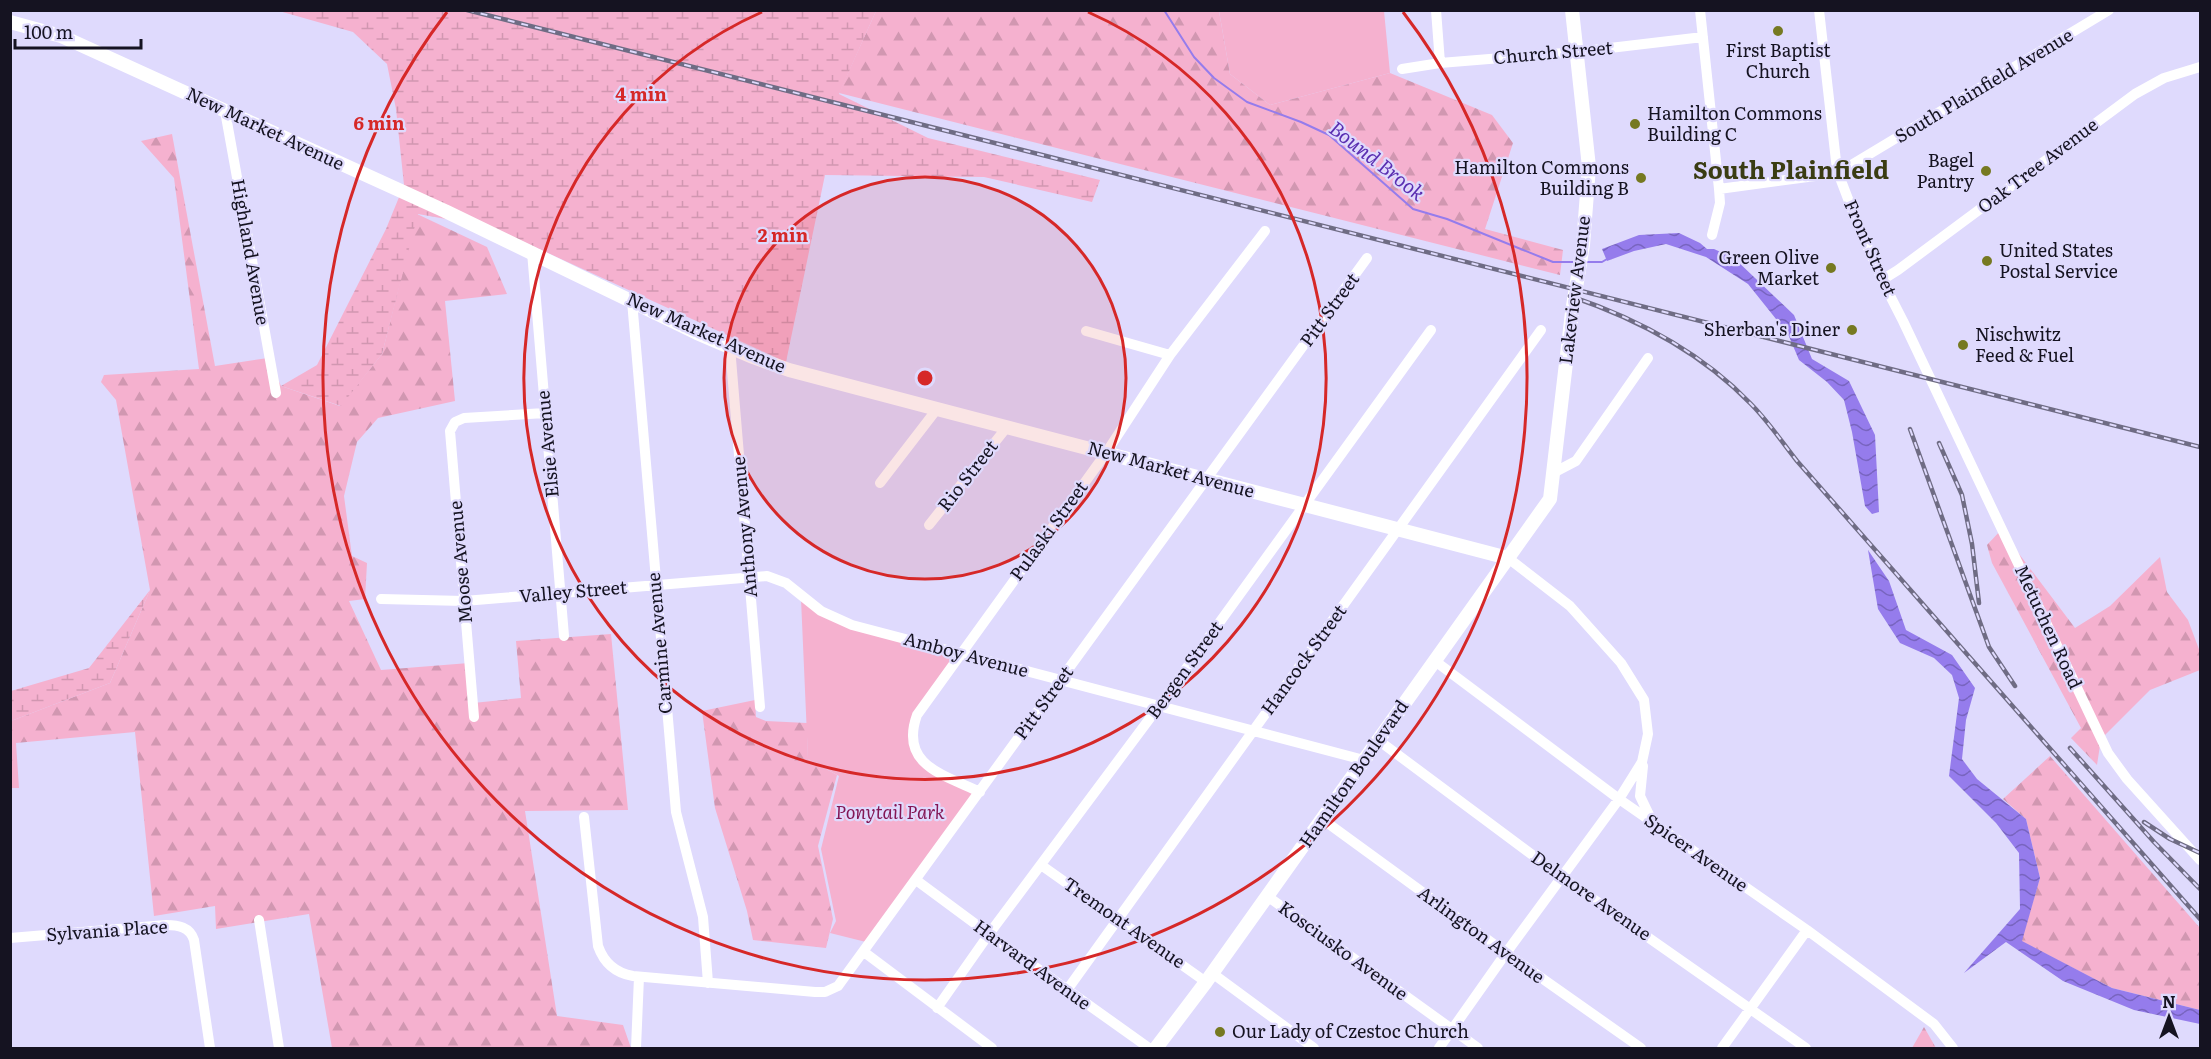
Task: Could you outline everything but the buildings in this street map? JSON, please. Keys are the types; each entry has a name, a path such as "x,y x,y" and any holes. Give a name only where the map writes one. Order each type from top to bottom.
{"main road":[{"name":"Lakeview Avenue","path":"1550,499 1572,312 1583,244 1589,167 1572,10"},
{"name":"New Market Avenue","path":"10,22 61,36 532,252 730,347 789,370 1508,558"},
{"name":"Hamilton Boulevard","path":"1156,1048 1550,499"}],"street":[{"path":"1436,10 1440,63"},
{"path":"1700,10 1719,189 1719,203 1712,235"},
{"name":"Front Street","path":"1819,10 1838,173 1882,280 1928,373"},
{"name":"South Plainfield Avenue","path":"1719,189 1838,173 2109,10"},
{"name":"Church Street","path":"1402,69 1440,63 1576,52 1703,37"},
{"name":"Oak Tree Avenue","path":"1882,280 2135,94 2164,78 2200,67"},
{"name":"Highland Avenue","path":"225,111 276,393"},
{"name":"Pulaski Street","path":"980,792 933,770 920,759 912,734 917,715 1106,453 1170,355 1265,231"},
{"name":"Elsie Avenue","path":"532,252 564,636"},
{"name":"Pitt Street","path":"639,977 825,992 838,986 1367,258"},
{"name":"Carmine Avenue","path":"632,301 676,812 703,917 708,983"},
{"name":"Bergen Street","path":"937,1008 1431,330"},
{"name":"Hancock Street","path":"1067,990 1541,330"},
{"path":"1086,332 1170,355"},
{"name":"Anthony Avenue","path":"730,347 760,707"},
{"path":"1553,473 1576,460 1648,358"},
{"name":"Metuchen Road","path":"1928,373 2108,753 2127,779 2200,860"},
{"path":"880,483 937,409"},
{"name":"Moose Avenue","path":"474,717 450,431 459,419 545,413"},
{"name":"Rio Street","path":"929,525 1007,427"},
{"path":"1508,558 1570,606 1621,663 1644,700 1648,734 1642,762 1640,796 1652,822"},
{"name":"Valley Street","path":"381,599 464,601 767,576 786,583 821,611 852,625 882,633"},
{"name":"Amboy Avenue","path":"882,633 1364,760"},
{"name":"Spicer Avenue","path":"1435,661 1619,799 1807,930 1934,1024 1953,1048"},
{"name":"Delmore Avenue","path":"1378,740 1563,877 1806,1048"},
{"path":"1439,1048 1619,799 1642,762"},
{"path":"584,817 597,941 601,953 610,967 639,977 636,1048"},
{"name":"Arlington Avenue","path":"1322,819 1641,1048"},
{"name":"Tremont Avenue","path":"1041,865 1314,1048"},
{"name":"Harvard Avenue","path":"916,879 1149,1048"},
{"name":"Kosciusko Avenue","path":"1267,896 1478,1048"},
{"path":"259,920 279,1048"},
{"name":"Sylvania Place","path":"10,938 166,925 176,925 186,929 192,934 194,940 210,1048"},
{"path":"1722,1048 1807,930"},
{"path":"864,952 992,1048"}],"green space":[{"path":"279,11 876,11 839,94 928,138 1100,180 1092,202 984,177 825,175 786,362 491,227 418,214 382,354 341,406 281,386 317,365 386,229 404,185 396,109 387,64 353,32"},
{"path":"876,11 1219,11 1230,74 1270,105 1390,73 1492,115 1513,143 1485,229 1563,250 1560,275 839,93"},
{"path":"1219,11 1384,11 1390,73 1270,105 1230,74"},
{"path":"172,134 215,366 268,358 281,386 340,406 382,354 417,214 487,247 507,294 445,301 455,401 378,418 357,442 344,496 352,556 367,563 365,599 349,601 381,670 469,663 473,703 521,698 516,641 611,634 628,810 525,811 557,1016 623,1025 631,1048 332,1048 309,914 216,929 215,906 154,916 135,732 16,743 19,788 11,788 11,721 110,683 150,590 116,400 101,382 104,375 199,369 174,178 141,141"},
{"path":"2001,530 2075,628 2110,606 2160,557 2167,592 2188,620 2200,652 2200,670 2150,690 2101,739 2097,765 2071,738 2081,728 1992,563 1987,545"},
{"path":"150,590 110,683 11,721 11,691 89,668"},
{"name":"Ponytail Park","path":"801,599 870,631 960,654 913,724 922,762 980,788 870,943 830,933 836,921 821,849 839,776 808,759"},
{"path":"755,700 756,717 766,721 807,723 808,759 837,775 818,846 833,919 826,948 753,940 747,911 715,808 702,711"},
{"path":"2050,756 2200,928 2200,1010 2112,988 2021,941 2040,878 2026,819 2003,799"},
{"path":"1924,1027 1936,1048 1912,1048"}],"water":[{"path":"1679,233 1707,249 1714,249 1734,258 1794,315 1812,359 1849,381 1875,435 1879,512 1872,514 1865,506 1844,400 1827,382 1799,360 1788,334 1748,284 1706,257 1666,244 1634,251 1607,261 1602,249 1639,235"},
{"path":"1868,550 1889,581 1906,630 1952,655 1975,688 1966,720 1962,759 1977,779 2026,819 2040,878 2022,941 2112,988 2200,1010 2200,1024 2134,1010 2063,981 2006,942 1964,973 2020,909 2019,853 1996,823 1949,776 1959,698 1952,675 1934,658 1900,643 1878,609"}],"waterway":[{"name":"Bound Brook","path":"1164,10 1194,57 1214,78 1247,102 1329,135 1413,209 1447,219 1553,262 1575,262"},
{"name":"Bound Brook","path":"1587,262 1602,262 1607,259"}],"railway":[{"path":"467,10 2200,447"},
{"path":"1570,296 1620,315 1667,339 1690,353 1732,385 1769,424 1797,461 2200,919"},
{"path":"1910,429 1989,647 2015,686"},
{"path":"1939,443 1962,495 1972,544 1979,603"},
{"path":"2070,748 2154,842 2200,889"},
{"path":"2144,822 2170,839 2200,853"}],"place":[{"name":"First Baptist Church","path":"1778,31"},
{"name":"Hamilton Commons Building C","path":"1635,124"},
{"name":"Bagel Pantry","path":"1986,171"},
{"name":"Hamilton Commons Building B","path":"1641,178"},
{"name":"United States Postal Service","path":"1987,261"},
{"name":"Green Olive Market","path":"1831,268"},
{"name":"Sherban's Diner","path":"1852,330"},
{"name":"Nischwitz Feed & Fuel","path":"1963,345"},
{"name":"Our Lady of Czestoc Church","path":"1220,1032"}],"district":[{"name":"South Plainfield","path":"1791,171"}]}
